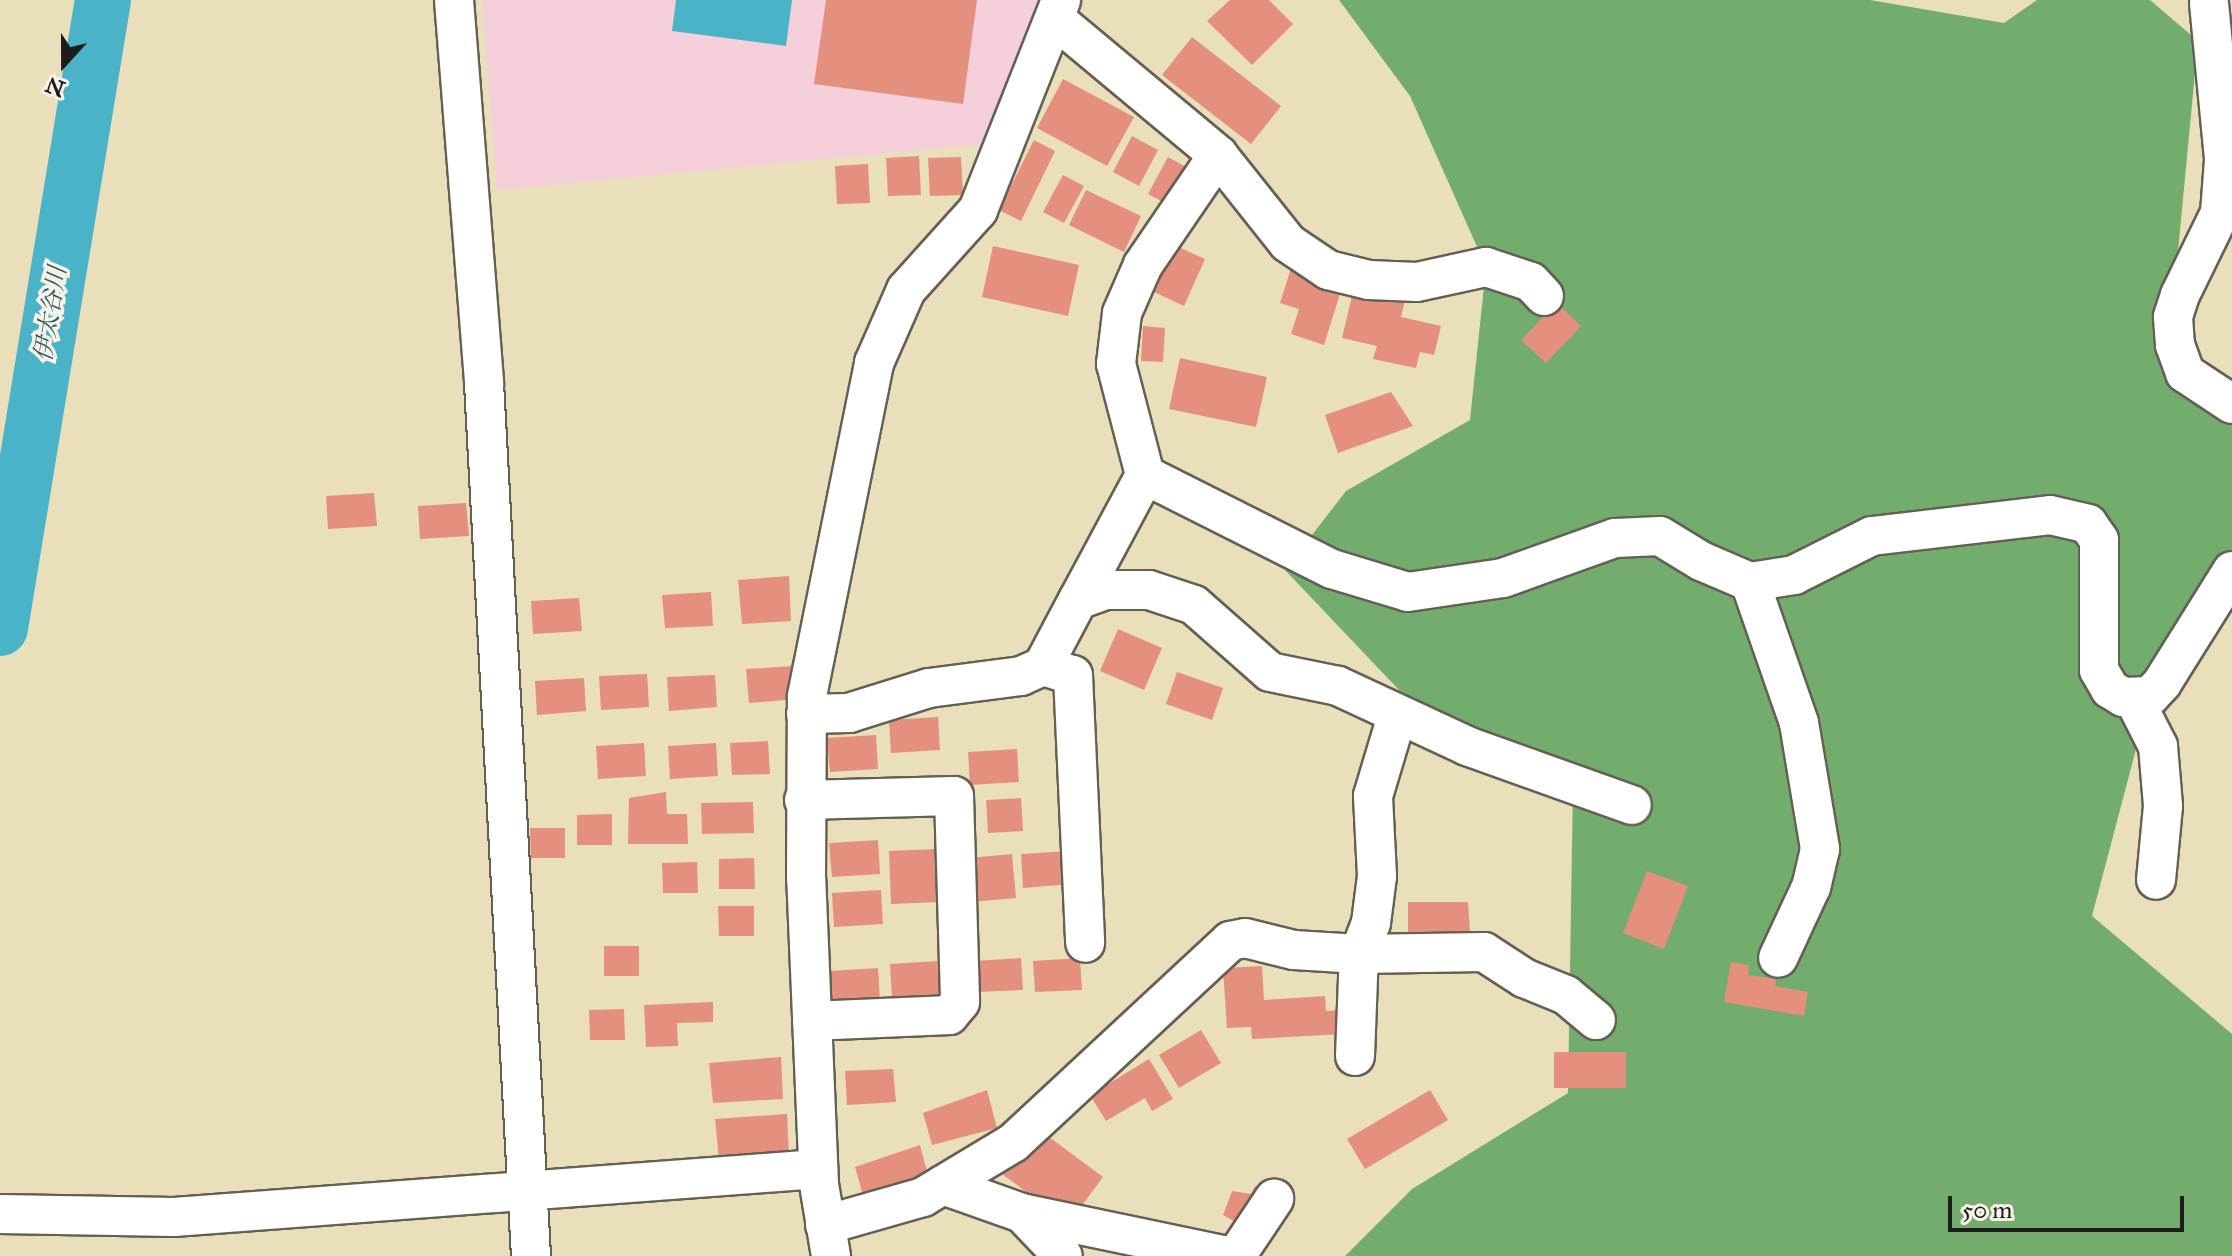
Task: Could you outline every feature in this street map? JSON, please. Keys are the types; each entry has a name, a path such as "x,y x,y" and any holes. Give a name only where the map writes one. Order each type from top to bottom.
{"street":[{"path":"454,0 484,383 531,1256"},
{"path":"2209,3 2224,160 2220,213 2180,295 2173,317 2175,345 2185,373 2232,404"},
{"path":"1544,296 1531,282 1486,267 1417,282 1369,280 1328,270 1288,243 1218,155 1058,10 978,210 906,290 874,363 806,714 804,800 818,1169 828,1240 923,1197 1013,1143 1230,941 1245,938 1294,950 1359,954 1484,952 1524,978 1566,995 1596,1020"},
{"path":"806,714 849,713 929,688 1021,676 1043,666 1145,475 1116,364 1122,313 1143,265 1218,155"},
{"path":"1145,475 1332,569 1408,592 1503,578 1615,538 1660,536 1701,561 1750,582 1794,575 1872,536 2050,515 2088,524 2099,540 2099,670 2110,689 2133,697 2150,696 2162,683 2232,571"},
{"path":"1750,582 1799,723 1820,849 1811,887 1778,958"},
{"path":"1078,600 1105,590 1149,590 1194,605 1270,672 1338,686 1397,716 1632,805"},
{"path":"1043,666 1073,675 1085,943"},
{"path":"2133,697 2158,746 2163,806 2156,880"},
{"path":"1355,1056 1359,954 1371,923 1377,876 1373,796 1397,716"},
{"path":"804,800 954,796 960,1002 949,1015 812,1021"},
{"path":"0,1214 174,1217 818,1169"},
{"path":"943,1185 1022,1213 1227,1256"},
{"path":"1236,1256 1274,1199"},
{"path":"1022,1213 1063,1256"}],"shaded area":[{"path":"482,0 1044,0 985,144 497,190"}],"green space":[{"path":"1339,0 1870,0 2004,23 2037,0 2150,0 2198,41 2177,262 2160,366 2232,422 2232,555 2150,696 2092,916 2232,1034 2232,1256 1345,1256 1412,1189 1568,1093 1573,784 1400,691 1285,570 1346,491 1470,420 1486,267 1410,96"}],"water":[{"path":"676,0 792,0 786,46 672,31"}],"building":[{"path":"826,0 977,0 963,104 814,84"},
{"path":"1230,0 1269,0 1293,24 1252,65 1207,21"},
{"path":"1192,37 1281,106 1251,144 1162,75"},
{"path":"1063,79 1134,117 1107,166 1037,128"},
{"path":"1132,136 1158,150 1139,186 1113,172"},
{"path":"1034,140 1055,151 1021,221 999,210"},
{"path":"919,156 921,195 888,196 886,158"},
{"path":"961,157 963,195 930,196 928,158"},
{"path":"1168,157 1188,168 1169,205 1148,194"},
{"path":"868,164 870,203 837,204 835,166"},
{"path":"1063,175 1084,186 1064,223 1043,212"},
{"path":"1086,190 1141,216 1124,252 1069,225"},
{"path":"1174,245 1205,259 1184,306 1154,292"},
{"path":"993,246 1079,265 1068,316 982,297"},
{"path":"1292,265 1344,281 1324,345 1291,334 1299,309 1280,303"},
{"path":"1386,287 1407,292 1401,317 1441,326 1434,355 1420,352 1416,368 1373,359 1377,346 1342,338 1352,296 1382,302"},
{"path":"1557,303 1581,326 1546,363 1521,340"},
{"path":"1143,326 1165,328 1163,362 1141,361"},
{"path":"1180,358 1267,377 1256,427 1169,409"},
{"path":"1391,392 1413,426 1338,453 1325,415"},
{"path":"374,493 377,526 328,529 326,496"},
{"path":"466,503 469,536 420,539 418,506"},
{"path":"789,576 791,621 742,624 738,580"},
{"path":"711,592 713,626 665,628 662,595"},
{"path":"579,598 582,631 533,634 531,601"},
{"path":"1118,629 1162,648 1144,690 1100,671"},
{"path":"795,666 797,699 749,703 746,669"},
{"path":"1177,672 1223,688 1212,720 1166,704"},
{"path":"647,674 649,707 601,710 599,676"},
{"path":"715,675 717,707 669,711 667,677"},
{"path":"584,678 586,711 537,715 535,681"},
{"path":"938,717 940,750 891,753 889,720"},
{"path":"876,735 878,769 830,772 827,738"},
{"path":"768,741 770,774 732,775 730,743"},
{"path":"644,743 646,776 598,779 596,746"},
{"path":"716,743 718,776 670,779 668,746"},
{"path":"1017,749 1019,782 970,785 968,752"},
{"path":"666,792 667,814 687,814 688,844 628,844 629,798"},
{"path":"1021,798 1023,831 988,833 986,800"},
{"path":"753,802 754,833 702,834 701,803"},
{"path":"612,814 612,845 577,845 577,815"},
{"path":"530,828 565,828 565,858 531,858"},
{"path":"878,840 880,874 832,877 829,843"},
{"path":"937,849 939,902 891,904 889,851"},
{"path":"1069,851 1071,884 1023,888 1021,854"},
{"path":"1012,854 1016,898 972,902 968,858"},
{"path":"754,858 755,889 719,889 719,859"},
{"path":"697,862 698,893 663,893 662,863"},
{"path":"1647,871 1688,886 1664,949 1623,933"},
{"path":"881,890 883,924 834,927 832,893"},
{"path":"1408,902 1468,902 1470,933 1408,938"},
{"path":"718,906 754,906 754,936 719,936"},
{"path":"604,946 639,946 639,976 604,976"},
{"path":"1021,958 1023,990 976,992 974,961"},
{"path":"1080,958 1082,990 1035,992 1033,961"},
{"path":"939,961 941,994 892,997 890,964"},
{"path":"1731,962 1749,965 1748,975 1776,979 1775,986 1808,992 1804,1016 1724,1002"},
{"path":"1262,966 1264,1000 1325,996 1326,1011 1341,1010 1343,1034 1252,1039 1251,1027 1227,1028 1223,968"},
{"path":"878,968 880,1001 832,1005 829,971"},
{"path":"713,1002 713,1022 677,1023 678,1046 646,1047 644,1005"},
{"path":"624,1009 625,1040 590,1040 589,1010"},
{"path":"1201,1030 1221,1063 1179,1088 1159,1055"},
{"path":"1554,1052 1626,1052 1626,1088 1554,1088"},
{"path":"781,1057 783,1099 713,1103 709,1063"},
{"path":"1149,1059 1173,1099 1152,1111 1145,1098 1106,1121 1090,1095"},
{"path":"893,1069 896,1102 847,1105 845,1071"},
{"path":"987,1090 997,1128 932,1145 923,1113"},
{"path":"1430,1090 1448,1120 1365,1169 1347,1139"},
{"path":"787,1114 789,1155 719,1160 715,1119"},
{"path":"1045,1134 1103,1177 1074,1216 1050,1198 1044,1205 1002,1174 1020,1149 1029,1155"},
{"path":"920,1145 930,1183 864,1199 855,1167"},
{"path":"1255,1186 1264,1191 1245,1227 1223,1215 1232,1191 1251,1194"}],"waterway":[{"name":"伊太谷川","path":"0,628 103,0"}]}
